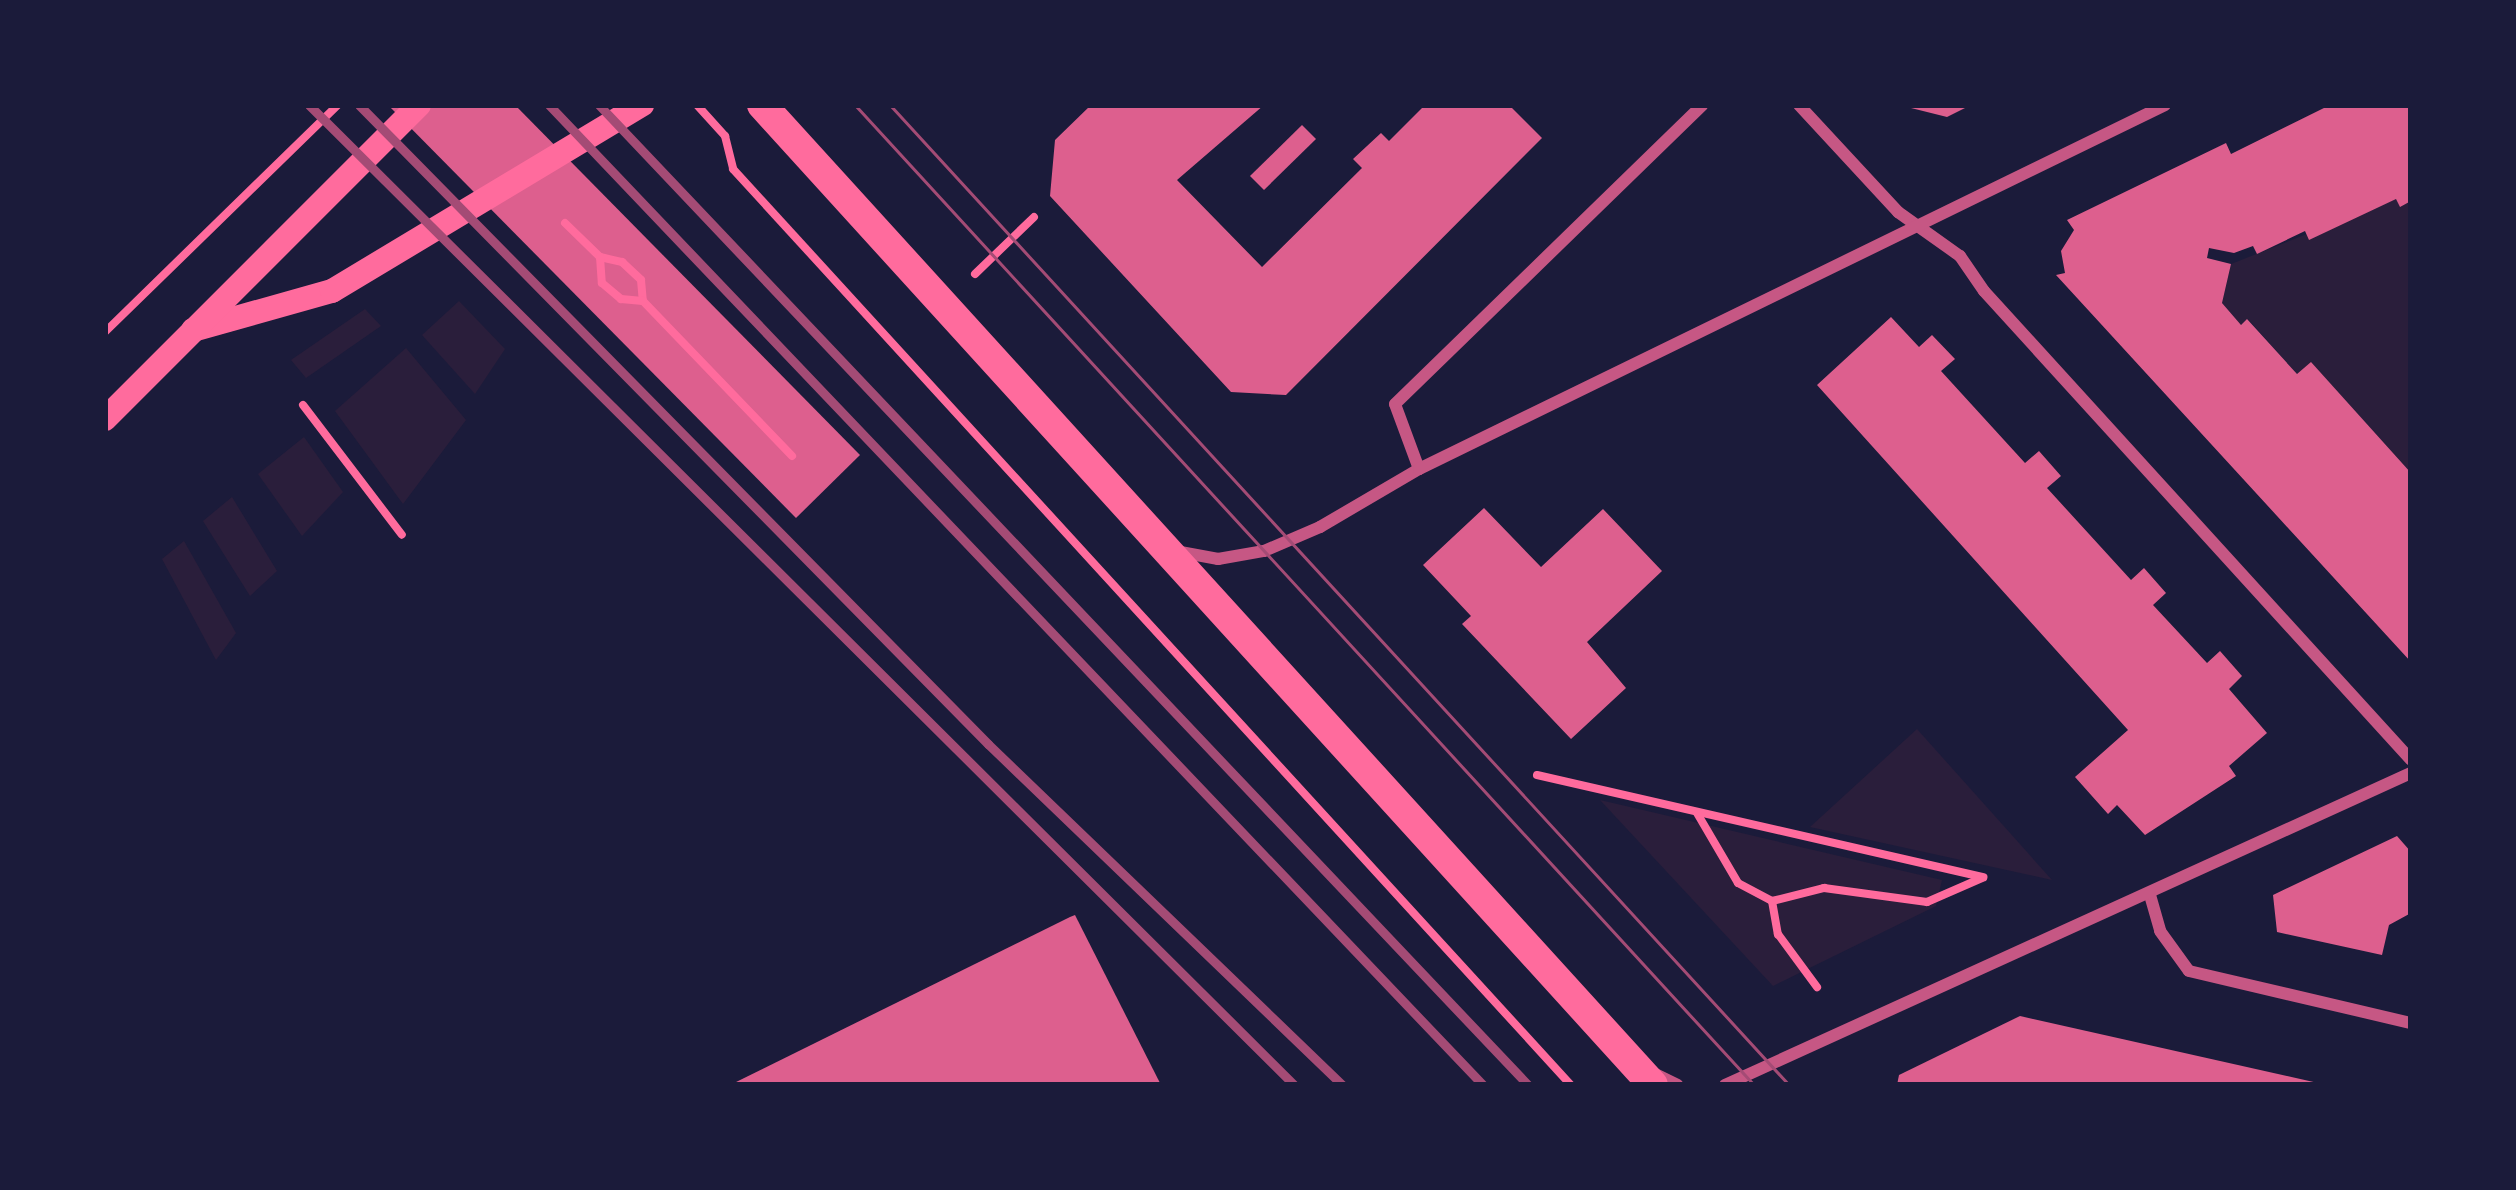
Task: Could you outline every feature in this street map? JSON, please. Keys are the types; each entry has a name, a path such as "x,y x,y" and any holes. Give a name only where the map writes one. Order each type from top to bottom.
{"main road":[{"path":"105,419 419,105"},
{"path":"193,331 332,291 642,105"},
{"path":"762,105 1643,1074"}],"street":[{"path":"1419,469 1395,404 1703,105"},
{"path":"1799,105 1919,230 1960,256 2411,760"},
{"path":"1168,550 1218,559 1264,551 1419,469 1919,230 2165,105"},
{"path":"1725,1085 2054,929 2150,895 2411,773"},
{"path":"2150,895 2160,931 2189,971 2411,1023"},
{"path":"1643,1074 1678,1085"}],"path":[{"path":"105,332 338,105"},
{"path":"697,105 725,136 733,169 1570,1085"},
{"path":"971,270 976,274 1034,217"},
{"path":"565,223 600,257 622,262 641,280 643,301 792,456"},
{"path":"600,257 602,283 620,299 643,301"},
{"path":"303,405 402,535"},
{"path":"1537,775 1697,811 1983,877 1927,902 1825,888 1772,901 1738,883 1697,811"},
{"path":"1772,901 1778,934 1817,987"}],"shaded area":[{"path":"2396,199 2400,206 2411,201 2411,473 2311,363 2297,374 2248,319 2241,325 2222,303 2231,264"},
{"path":"459,301 505,349 475,394 422,335"},
{"path":"365,309 381,326 306,378 291,360"},
{"path":"406,348 466,420 403,504 335,411"},
{"path":"304,437 343,492 302,536 258,474"},
{"path":"232,497 277,571 250,596 203,521"},
{"path":"184,541 236,633 216,660 162,559"},
{"path":"1917,729 2052,880 1810,827"},
{"path":"1600,800 1942,880 1936,906 1773,986"}],"building":[{"path":"388,105 515,105 860,455 796,518"},
{"path":"1091,105 1264,105 1177,180 1262,267 1362,168 1353,159 1381,133 1389,141 1425,105 1509,105 1542,138 1286,395 1231,392 1050,196 1055,140"},
{"path":"1899,105 1971,105 1947,117"},
{"path":"2330,105 2411,105 2411,201 2400,207 2396,199 2309,240 2305,231 2257,254 2253,246 2234,253 2209,248 2207,258 2231,264 2222,303 2241,325 2247,319 2297,374 2311,362 2411,473 2411,662 2056,275 2065,273 2061,251 2074,230 2067,220 2226,143 2231,154"},
{"path":"1302,125 1316,139 1264,190 1250,176"},
{"path":"1891,317 1919,347 1932,335 1955,359 1941,371 2025,463 2039,451 2061,476 2047,488 2131,580 2144,568 2166,593 2153,605 2207,663 2220,651 2242,676 2229,689 2267,733 2229,766 2236,776 2145,835 2117,805 2108,814 2075,777 2128,730 1817,385"},
{"path":"1484,508 1541,567 1603,509 1662,571 1587,642 1626,688 1571,739 1462,624 1471,616 1423,565"},
{"path":"2397,836 2411,852 2411,913 2389,925 2382,955 2277,932 2273,895"},
{"path":"1075,915 1161,1085 730,1085 1070,917"},
{"path":"2020,1016 2318,1085 1897,1085 1899,1075"}],"tram line":[{"path":"855,105 1754,1085"},
{"path":"890,105 1789,1085"}],"railway":[{"path":"309,105 1294,1085"},
{"path":"359,105 988,744 1342,1085"},
{"path":"549,105 1483,1085"},
{"path":"599,105 1528,1085"}]}
